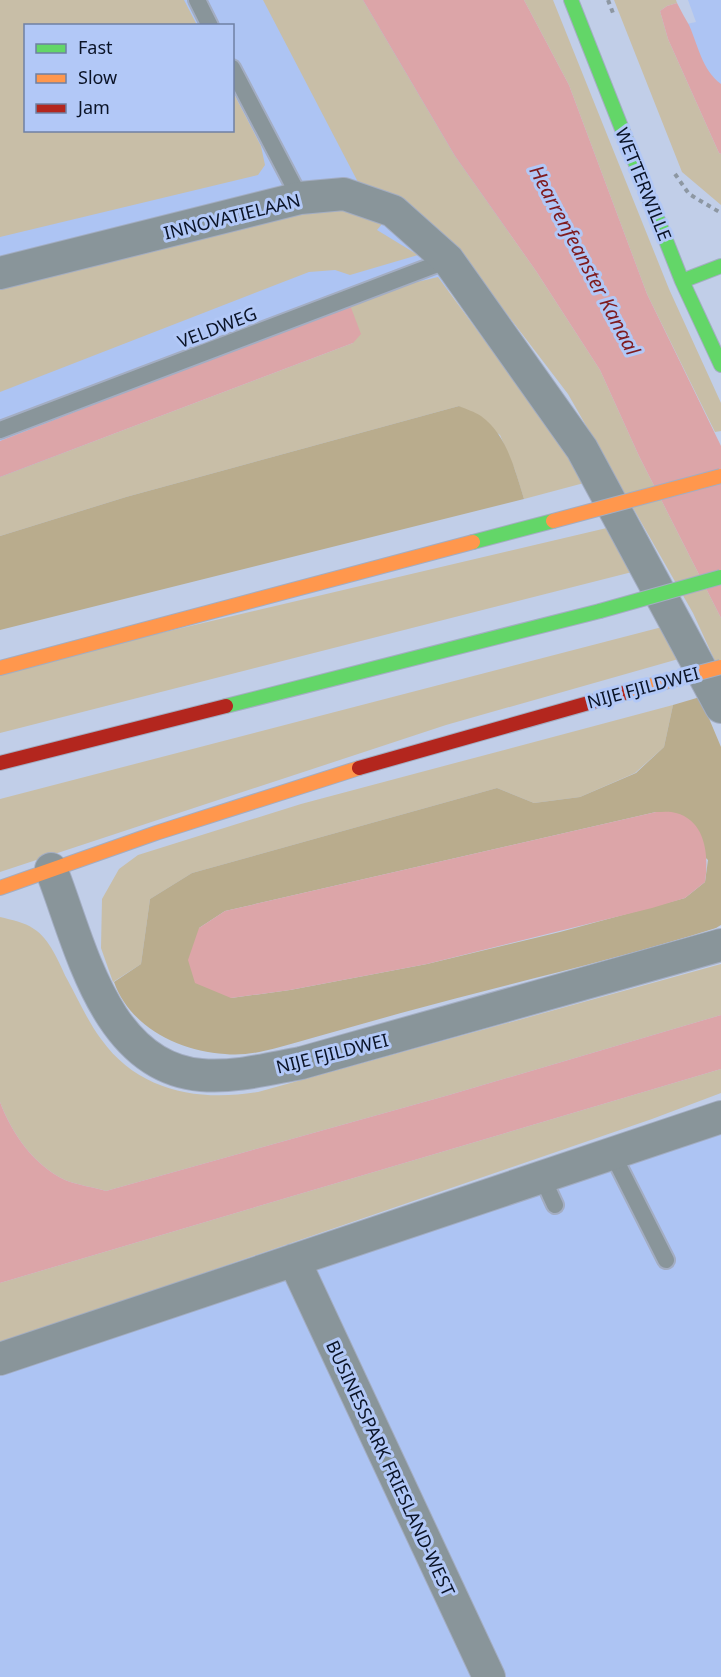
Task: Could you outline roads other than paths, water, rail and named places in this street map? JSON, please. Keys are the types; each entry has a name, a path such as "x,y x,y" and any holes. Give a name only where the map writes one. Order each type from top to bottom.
{"main road":[{"name":"WETTERWILLE","path":"571,0 682,281 721,365"},
{"path":"682,281 721,266"},
{"path":"0,669 721,476"},
{"path":"0,763 600,611 721,577"},
{"name":"NIJE FJILDWEI","path":"0,888 206,816 432,745 721,667"}],"street":[{"name":"INNOVATIELAAN","path":"0,273 300,198 344,195 393,212 448,260"},
{"path":"448,260 582,448 721,707"},
{"name":"NIJE FJILDWEI","path":"51,869 92,980 108,1012 143,1051 170,1067 200,1075 248,1073 301,1063 721,945"},
{"path":"0,1359 721,1117"},
{"name":"BUSINESSPARK FRIESLAND-WEST","path":"294,1260 489,1677"}],"lane":[{"path":"197,0 209,24"},
{"path":"234,72 300,198"},
{"name":"VELDWEG","path":"0,430 448,260"},
{"path":"612,1153 666,1260"},
{"path":"542,1177 555,1205"}],"water":[{"name":"Hearrenfeanster Kanaal","path":"363,0 524,0 569,85 647,294 721,446 721,618 639,456 600,370 536,271 455,156"},
{"path":"677,3 709,72 721,84 721,154 668,39 660,11"},
{"path":"350,305 361,334 353,343 0,477 0,441"},
{"path":"656,812 674,812 686,817 699,831 703,841 706,861 705,882 685,898 427,964 290,990 231,998 195,983 188,960 199,928 225,911"},
{"path":"721,1015 721,1069 0,1283 0,1102 18,1137 43,1166 65,1180 106,1191 449,1095"}]}
